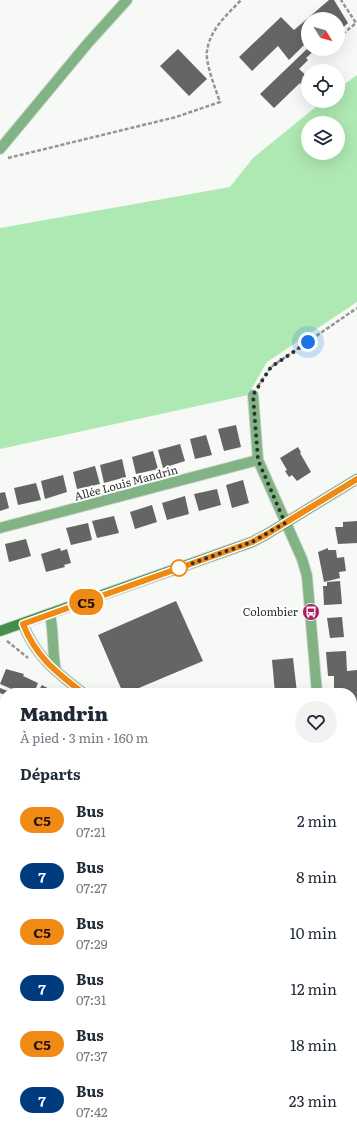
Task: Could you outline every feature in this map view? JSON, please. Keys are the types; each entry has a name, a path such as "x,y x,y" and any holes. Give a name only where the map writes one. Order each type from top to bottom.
{"main road":[{"path":"0,632 252,542 357,479"}],"street":[{"path":"0,149 88,43 126,0"},
{"path":"253,395 258,460 302,559 308,576 317,688"},
{"name":"Allée Louis Mandrin","path":"0,528 258,460"},
{"path":"50,614 53,654 56,671"},
{"path":"23,624 28,638 43,660 77,688"}],"path":[{"path":"6,159 176,117 220,102 206,52 213,33 223,18 241,0"},
{"path":"341,0 356,23 345,32"},
{"path":"253,395 271,367 357,308"}],"green space":[{"path":"357,75 357,302 267,362 248,395 0,449 0,228 230,187 253,158 301,119 301,160 345,160 345,116 305,116 314,108 345,108 345,84"}],"building":[{"path":"329,0 334,0 341,12 315,12"},
{"path":"281,17 294,30 301,24 301,48 289,60 278,46 252,71 239,57"},
{"path":"345,18 348,23 345,26"},
{"path":"178,49 207,79 189,96 160,66"},
{"path":"301,55 301,56 308,56 306,58 308,60 304,64 301,64 299,69 301,71 301,84 300,83 274,108 260,94"},
{"path":"236,425 241,447 224,451 218,429"},
{"path":"206,435 212,455 195,459 190,439"},
{"path":"180,444 185,461 163,468 158,450"},
{"path":"298,447 311,472 297,481 292,475 289,477 280,458"},
{"path":"153,451 158,469 136,474 132,457"},
{"path":"122,459 126,477 104,483 100,465"},
{"path":"95,466 100,484 77,489 73,472"},
{"path":"63,475 67,492 45,499 41,481"},
{"path":"243,480 249,503 232,508 226,485"},
{"path":"36,483 41,500 18,505 14,488"},
{"path":"217,489 221,505 199,511 194,494"},
{"path":"5,492 9,508 0,511 0,493"},
{"path":"185,496 189,514 167,520 162,503"},
{"path":"152,505 157,522 135,529 130,512"},
{"path":"114,516 119,533 97,538 92,521"},
{"path":"357,521 357,543 338,544 335,527 343,527 343,522"},
{"path":"88,523 92,540 71,545 66,528"},
{"path":"26,539 31,556 9,562 5,544"},
{"path":"60,548 61,551 67,549 71,563 64,565 65,567 46,572 41,554"},
{"path":"328,548 328,550 336,550 337,558 344,557 346,571 339,572 340,578 324,582 318,552"},
{"path":"340,581 342,604 324,605 323,586 327,586 327,582"},
{"path":"176,601 203,661 139,688 121,688 98,635"},
{"path":"342,617 344,637 330,638 327,618"},
{"path":"346,651 347,671 357,670 357,688 334,688 334,676 328,676 326,652"},
{"path":"293,658 296,688 275,688 272,660"},
{"path":"6,669 24,674 23,676 38,683 36,688 9,688 0,684"},
{"path":"42,685 48,688 40,688"}],"bus line":[{"name":"C5","path":"77,688 43,660 28,638 23,624 252,542 357,479"}],"place":[{"name":"Colombier","path":"311,612"}],"route":[{"path":"179,568 252,542 285,523 258,460 253,395 271,367 308,342"}]}
